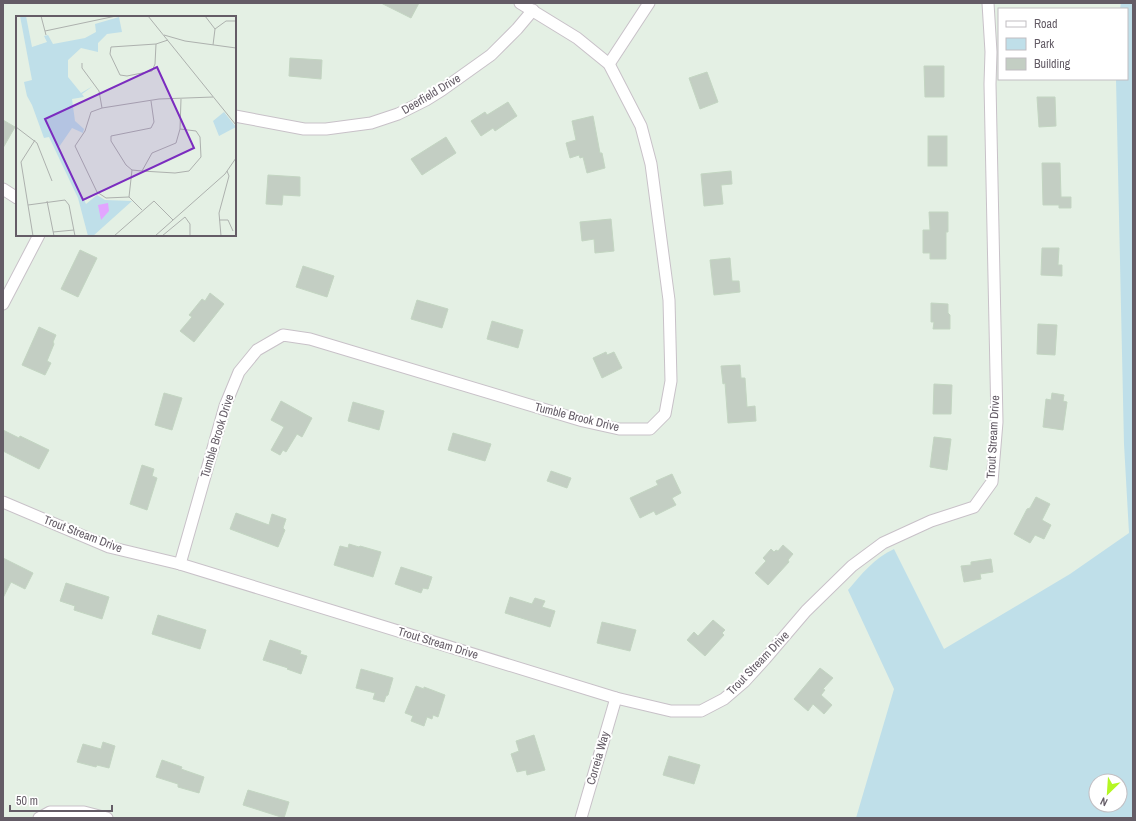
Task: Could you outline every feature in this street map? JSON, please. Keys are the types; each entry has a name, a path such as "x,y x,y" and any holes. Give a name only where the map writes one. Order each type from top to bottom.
{"street":[{"name":"Tumble Brook Drive","path":"180,564 225,406 240,372 257,350 283,335 310,339 583,421 619,429 650,429 664,414 672,381 669,300 651,164 642,126 609,64 577,38 520,3"},
{"path":"609,64 649,3"},
{"name":"Trout Stream Drive","path":"3,502 109,547 180,564 616,698 671,711 700,710 724,699 745,681 806,611 852,566 883,543 931,521 974,507 992,482 997,422 990,84 991,52 988,3"},
{"name":"Deerfield Drive","path":"236,116 304,130 326,129 346,125 370,123 398,114 431,96 491,55 517,29 533,10"},
{"path":"3,189 16,197"},
{"path":"3,304 38,236"},
{"name":"Correia Way","path":"581,818 616,698"},
{"path":"39,818 50,812 84,812 107,818"}],"green space":[{"path":"1121,3 1133,3 1133,818 856,818 894,689 848,590 863,572 880,557 894,549 944,649 1070,574 1129,533 1124,444 1116,80 1128,80 1128,8 1120,8"}],"building":[{"path":"381,3 419,3 411,18"},
{"path":"290,58 322,60 321,79 289,76"},
{"path":"924,66 944,66 944,97 925,97"},
{"path":"707,72 718,102 700,109 689,78"},
{"path":"1037,97 1055,97 1056,126 1039,127"},
{"path":"508,102 517,116 495,131 493,128 481,136 471,121 485,112 487,115"},
{"path":"593,116 600,153 602,153 605,168 587,173 583,157 580,158 579,155 570,158 566,143 576,140 572,121"},
{"path":"3,120 15,127 3,148"},
{"path":"928,136 947,136 947,166 928,166"},
{"path":"446,137 456,153 422,175 411,159"},
{"path":"1042,163 1060,163 1061,197 1071,197 1071,208 1059,208 1059,205 1043,205"},
{"path":"731,171 732,184 721,185 723,204 704,206 701,174"},
{"path":"268,175 300,177 300,196 283,195 282,205 266,204"},
{"path":"929,212 948,212 946,259 930,259 930,253 923,253 923,230 930,230"},
{"path":"611,219 614,251 595,253 594,239 582,241 580,222"},
{"path":"1042,248 1059,248 1058,265 1062,265 1062,276 1041,275"},
{"path":"80,250 97,258 78,297 61,289"},
{"path":"730,258 732,281 739,281 740,292 714,295 710,260"},
{"path":"303,266 334,276 327,297 296,287"},
{"path":"210,293 224,304 194,342 180,331 192,317 189,315 202,299 205,301"},
{"path":"417,300 448,309 442,328 411,319"},
{"path":"931,303 948,304 950,329 933,329 934,322 931,322"},
{"path":"492,321 523,330 518,348 487,339"},
{"path":"1038,324 1057,325 1055,355 1037,354"},
{"path":"39,327 56,335 47,361 51,363 45,375 22,365"},
{"path":"606,352 607,355 614,352 622,368 602,378 593,358"},
{"path":"740,365 741,378 745,378 747,407 755,406 756,421 728,423 725,383 723,384 721,366"},
{"path":"934,384 952,385 951,414 933,414"},
{"path":"164,393 182,398 172,430 155,425"},
{"path":"1052,393 1064,395 1063,401 1067,402 1063,430 1043,427 1046,399 1051,400"},
{"path":"281,401 312,418 302,437 297,434 286,452 283,450 280,455 271,450 284,427 271,420"},
{"path":"353,402 384,411 379,430 348,421"},
{"path":"3,430 19,438 20,436 49,450 39,469 3,451"},
{"path":"453,433 491,444 485,461 448,450"},
{"path":"934,437 951,439 947,470 930,467"},
{"path":"142,465 154,469 152,476 157,478 147,510 130,504"},
{"path":"551,471 571,478 567,488 547,481"},
{"path":"672,474 681,493 672,498 676,505 656,515 654,511 640,518 630,498 658,485 656,481"},
{"path":"1036,497 1050,504 1042,520 1051,525 1044,539 1035,535 1030,543 1014,534 1027,509 1030,508"},
{"path":"236,513 269,525 272,514 286,519 283,528 285,530 278,547 230,529"},
{"path":"349,544 381,552 373,577 334,565 340,546 348,548"},
{"path":"783,545 793,554 788,560 789,562 768,585 755,573 766,561 763,558 771,549 774,552 776,550 778,551"},
{"path":"3,558 33,573 25,589 11,582 3,598"},
{"path":"991,559 993,572 980,574 981,579 964,582 961,566 971,565 971,562"},
{"path":"401,567 432,577 428,589 423,588 421,593 395,584"},
{"path":"66,583 109,597 102,619 74,610 75,606 60,601"},
{"path":"510,597 532,604 535,598 545,601 542,607 555,611 550,627 505,613"},
{"path":"158,615 206,630 200,649 152,634"},
{"path":"713,620 725,630 722,633 724,635 705,656 687,640 694,632 698,636"},
{"path":"602,622 636,630 630,651 597,643"},
{"path":"270,640 301,651 300,654 307,656 301,674 263,660"},
{"path":"820,668 833,678 823,689 825,690 821,695 832,705 824,714 813,704 808,711 794,699"},
{"path":"361,669 393,678 388,695 386,696 384,702 373,699 375,693 356,688"},
{"path":"416,686 424,689 424,687 445,695 438,717 433,715 432,719 427,717 424,726 411,721 413,716 405,713"},
{"path":"534,735 545,770 527,775 526,770 517,772 511,754 519,751 516,741"},
{"path":"103,742 115,746 109,768 97,765 96,767 77,762 83,744 101,749"},
{"path":"669,756 700,765 694,784 663,775"},
{"path":"162,760 182,767 181,769 204,777 199,793 178,787 178,784 156,777"},
{"path":"248,790 289,802 284,818 243,805"}]}
